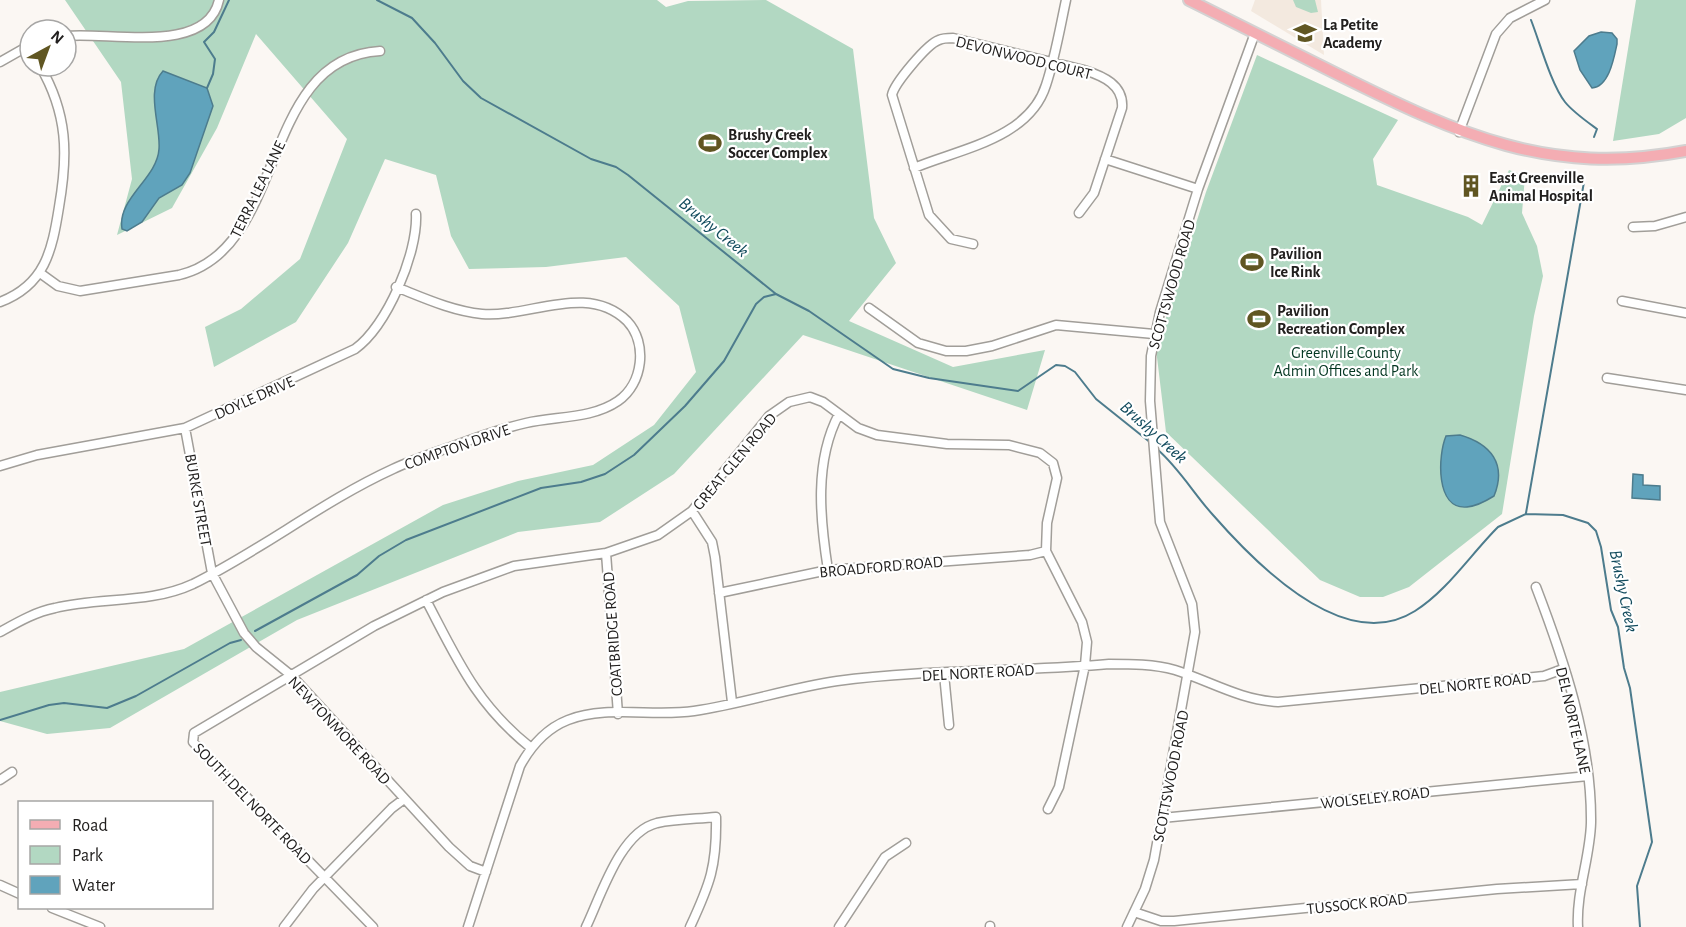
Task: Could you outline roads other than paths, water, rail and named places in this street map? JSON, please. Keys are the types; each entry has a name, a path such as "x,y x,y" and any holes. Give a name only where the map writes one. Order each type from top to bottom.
{"main road":[{"path":"1194,1 1417,114 1459,132 1500,144 1559,156 1623,158 1686,152"}],"street":[{"path":"78,35 101,34 137,38 176,35 203,24 215,11 219,0"},
{"path":"914,168 997,136 1018,124 1042,95 1066,0"},
{"path":"1459,132 1496,33 1510,18 1545,0"},
{"name":"SCOTTSWOOD ROAD","path":"1127,927 1149,877 1189,676 1195,632 1194,614 1160,522 1149,367 1154,334 1198,189 1255,33"},
{"name":"DEVONWOOD COURT","path":"973,244 951,238 934,222 926,208 892,92 932,44 942,39 953,38 1096,74 1111,82 1119,92 1122,108 1094,194 1079,213"},
{"name":"TERRA LEA LANE","path":"40,273 66,289 80,291 179,275 214,260 231,243 241,228 291,121 312,86 342,62 362,53 380,51"},
{"path":"0,62 18,53"},
{"path":"0,302 28,287 40,273 55,234 66,160 60,116 45,78"},
{"path":"1105,159 1198,189"},
{"name":"DOYLE DRIVE","path":"0,466 37,455 185,428 356,349 377,326 396,287 416,235 416,214"},
{"path":"1633,227 1655,226 1686,217"},
{"name":"COMPTON DRIVE","path":"0,632 28,617 54,608 155,596 193,584 394,468 525,423 602,409 620,400 637,376 640,362 638,340 625,319 605,307 574,303 507,314 482,314 450,308 396,287"},
{"path":"1622,301 1686,313"},
{"path":"869,308 918,343 946,351 966,351 992,346 1056,325 1154,334"},
{"path":"1606,378 1686,390"},
{"name":"GREAT GLEN ROAD","path":"292,676 374,626 426,600 514,566 606,554 650,539 692,511 756,429 781,406 797,399 810,397 823,402 858,428 877,435 947,444 1009,445 1033,450 1049,458 1055,467 1057,478 1047,523 1046,551 1082,622 1087,642 1085,665 1059,787 1048,809"},
{"path":"828,570 822,484 827,441 839,414"},
{"name":"BURKE STREET","path":"185,428 212,573"},
{"path":"692,511 713,548 732,702"},
{"name":"BROADFORD ROAD","path":"718,592 828,570 1030,555 1046,551"},
{"name":"COATBRIDGE ROAD","path":"606,554 618,714"},
{"name":"NEWTONMORE ROAD","path":"212,573 228,607 249,640 292,676 462,860 486,872"},
{"name":"DEL NORTE LANE","path":"1536,587 1577,719 1588,776 1591,828 1578,927"},
{"path":"426,600 452,654 473,687 503,724 530,747"},
{"name":"DEL NORTE ROAD","path":"486,872 520,766 530,747 549,730 568,720 586,715 693,711 838,681 1085,665 1139,665 1174,670 1244,697 1278,702 1544,676 1563,669"},
{"path":"944,674 949,724"},
{"name":"SOUTH DEL NORTE ROAD","path":"292,676 198,730 192,739 373,927"},
{"path":"0,780 12,772"},
{"name":"WOLSELEY ROAD","path":"1162,818 1588,776"},
{"path":"284,927 324,877 392,808 404,799"},
{"path":"586,927 621,853 634,835 655,824 716,817 717,851 713,877 690,927"},
{"path":"839,927 885,857 906,843"},
{"path":"468,927 486,872"},
{"name":"TUSSOCK ROAD","path":"1134,912 1161,921 1174,921 1497,889 1582,884"},
{"path":"0,885 18,893"},
{"path":"55,909 100,927"}],"water":[{"path":"1601,32 1612,33 1617,39 1617,44 1607,77 1603,83 1592,88 1580,70 1574,51 1589,36"},
{"path":"163,71 207,88 213,106 190,173 182,185 159,198 142,222 127,231 122,229 125,208 157,160 159,140 154,98 158,79"},
{"path":"1460,435 1488,450 1494,457 1499,474 1494,496 1467,507 1457,506 1449,500 1442,480 1441,456 1446,436"},
{"path":"1633,474 1643,475 1643,485 1660,486 1660,500 1632,498"}],"waterway":[{"path":"207,88 213,74 215,59 204,42 214,32 229,0"},
{"name":"Brushy Creek","path":"377,0 412,18 435,43 463,81 481,98 591,159 616,167 776,294 809,311 893,369 929,378 1018,391 1056,365 1065,366 1075,372 1096,399 1151,443"},
{"path":"1531,20 1550,74 1560,94 1572,109 1597,129 1594,137"},
{"path":"1526,513 1584,182"},
{"path":"255,631 357,575 379,556 406,540 541,488 581,482 605,474 634,455 685,406 724,361 756,304 764,297 776,294"},
{"name":"Brushy Creek","path":"1157,449 1252,557 1303,598 1331,613 1359,622 1388,622 1415,611 1448,583 1498,527 1526,514 1563,515 1588,523 1596,531 1601,547 1611,610 1618,627 1624,668 1630,688 1652,842 1637,886 1640,927"},
{"path":"0,720 49,705 64,703 107,708 136,696 230,643 241,640"}],"place":[{"name":"La Petite Academy","path":"1305,33"},
{"name":"Brushy Creek Soccer Complex","path":"710,143"},
{"name":"East Greenville Animal Hospital","path":"1471,186"},
{"name":"Pavilion Ice Rink","path":"1252,262"},
{"name":"Pavilion Recreation Complex","path":"1259,319"}],"park label":[{"name":"Greenville County Admin Offices and Park","path":"1346,361"}]}
